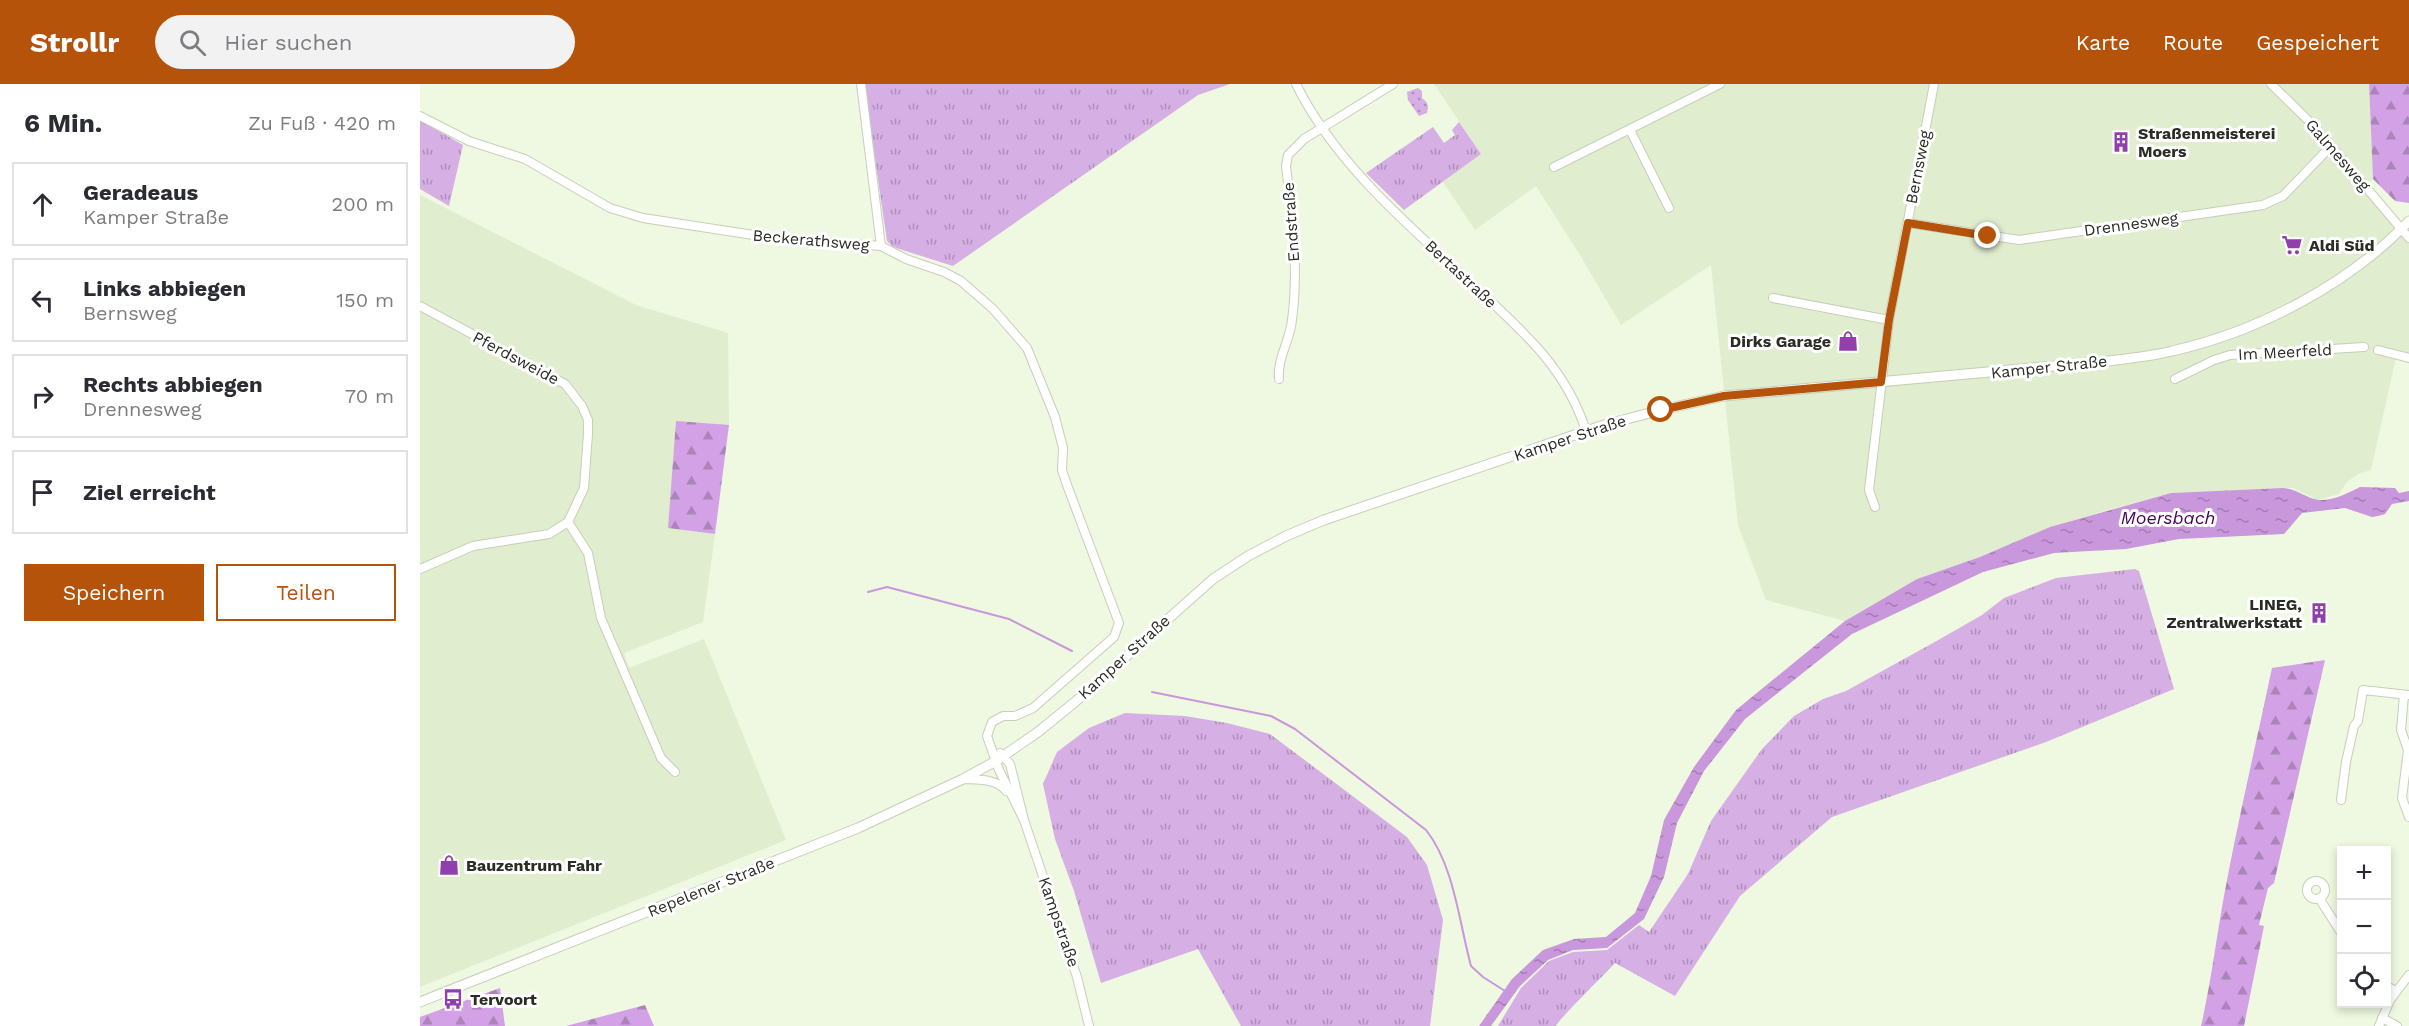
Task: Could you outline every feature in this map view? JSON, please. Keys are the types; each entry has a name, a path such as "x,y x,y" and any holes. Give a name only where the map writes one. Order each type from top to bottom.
{"main road":[{"name":"Kamper Straße","path":"1000,758 1038,732 1075,702 1213,579 1248,556 1324,520 1586,431 1661,410 1724,396 2121,359 2171,352 2259,323 2315,294 2342,276 2409,221"},
{"name":"Repelener Straße","path":"422,1000 858,828 963,779 1000,758"}],"street":[{"path":"861,84 881,246"},
{"path":"1296,84 1320,128 1392,84"},
{"path":"1554,167 1720,84"},
{"name":"Bernsweg","path":"1875,507 1869,490 1889,320 1934,84"},
{"name":"Galmesweg","path":"2271,84 2331,146 2401,229"},
{"name":"Beckerathsweg","path":"420,116 469,141 525,159 610,208 643,218 773,238 881,246 906,259 962,280 993,309 1027,348 1055,417 1063,448 1062,470 1119,623 1114,637 1033,708 1015,716 1003,716 992,722 987,736 1000,758"},
{"name":"Endstraße","path":"1279,379 1279,363 1292,321 1293,298 1294,243 1288,155 1304,139 1320,128"},
{"name":"Bertastraße","path":"1320,128 1366,181 1436,251 1537,345 1560,376 1586,431"},
{"path":"1630,130 1669,208"},
{"name":"Drennesweg","path":"1908,223 2019,240 2263,205 2283,196 2331,146"},
{"path":"2401,229 2409,238"},
{"path":"1773,297 1889,320"},
{"name":"Pferdsweide","path":"420,306 565,384 575,394 588,420 588,434 585,488 568,522"},
{"name":"Im Meerfeld","path":"2175,379 2214,360 2237,354 2364,347"},
{"path":"2378,351 2409,358"},
{"path":"420,569 473,546 549,534 568,522 588,553 601,618 630,688 661,758 675,772"},
{"path":"2341,800 2346,762 2358,721 2363,690 2407,695 2401,730 2408,750 2402,798 2409,817"},
{"name":"Kampstraße","path":"1000,758 1014,801"},
{"name":"Kampstraße","path":"1000,758 1010,764 1014,774 1024,820 1077,977 1089,1026"},
{"name":"Kampstraße","path":"963,779 985,780 1004,787 1024,820"},
{"path":"2319,898 2337,926"},
{"path":"2397,1026 2381,1022 2396,991 2409,975"},
{"path":"2391,988 2396,991"}],"shaded area":[{"path":"1434,84 2369,84 2373,179 2363,187 2409,240 2409,355 2397,353 2371,470 2358,474 2347,482 2339,494 2318,500 2293,488 2283,488 2171,493 2111,509 2050,527 1980,557 1917,579 1845,621 1766,600 1738,525 1711,265 1621,325 1536,186 1475,230 1443,182 1481,154"},
{"path":"420,195 636,305 728,333 729,425 676,422 669,528 715,534 703,622 624,653 629,668 704,639 786,840 420,987"}],"green space":[{"path":"864,84 1230,84 1198,95 953,266 893,247 887,241"},
{"path":"2369,84 2409,84 2409,203 2395,201 2373,179"},
{"path":"1418,88 1422,91 1422,98 1428,106 1427,113 1419,116 1408,100 1407,92"},
{"path":"420,120 463,145 449,206 420,189"},
{"path":"1459,122 1481,154 1404,210 1366,173 1433,127 1444,143 1455,135 1452,130"},
{"path":"676,421 729,425 715,534 668,528"},
{"path":"2135,569 2139,571 2174,689 2046,742 1832,817 1740,896 1675,996 1615,963 1556,1026 1498,1026 1521,988 1549,961 1573,952 1607,950 1639,925 1649,932 1688,874 1711,821 1762,749 1794,716 1823,699 1846,691 1933,643 1982,615 2004,598 2056,578"},
{"path":"2325,660 2274,883 2268,888 2259,925 2264,926 2244,1026 2201,1026 2229,868 2272,668"},
{"path":"1125,713 1185,716 1227,723 1270,734 1407,837 1427,865 1443,920 1430,1026 1241,1026 1198,949 1101,983 1074,891 1055,839 1043,784 1057,752 1089,728"},
{"path":"500,988 505,1026 420,1026 420,1017"},
{"path":"645,1005 654,1026 566,1026"}],"water":[{"name":"Moersbach","path":"2360,487 2395,488 2399,493 2409,491 2409,501 2392,504 2385,514 2372,517 2345,508 2302,513 2284,534 2179,539 2126,549 2054,553 1983,572 1852,634 1745,719 1704,771 1677,823 1664,877 1644,919 1607,948 1573,950 1548,960 1520,986 1491,1026 1479,1026 1512,979 1543,950 1574,939 1606,937 1635,913 1651,876 1664,820 1694,767 1736,710 1845,621 1917,579 1980,557 2050,527 2171,493 2283,488 2324,500"}],"waterway":[{"path":"868,592 887,587 1009,619 1072,651"},
{"path":"1152,692 1271,716 1295,729 1426,830 1443,860 1449,877 1471,966 1505,991"}],"place":[{"name":"Straßenmeisterei Moers","path":"2121,142"},
{"name":"Aldi Süd","path":"2292,245"},
{"name":"Dirks Garage","path":"1848,341"},
{"name":"LINEG, Zentralwerkstatt","path":"2319,613"},
{"name":"Bauzentrum Fahr","path":"449,865"},
{"name":"Tervoort","path":"453,999"}],"route":[{"path":"1661,410 1724,396 1881,382 1889,320 1908,223 1988,236"}]}
